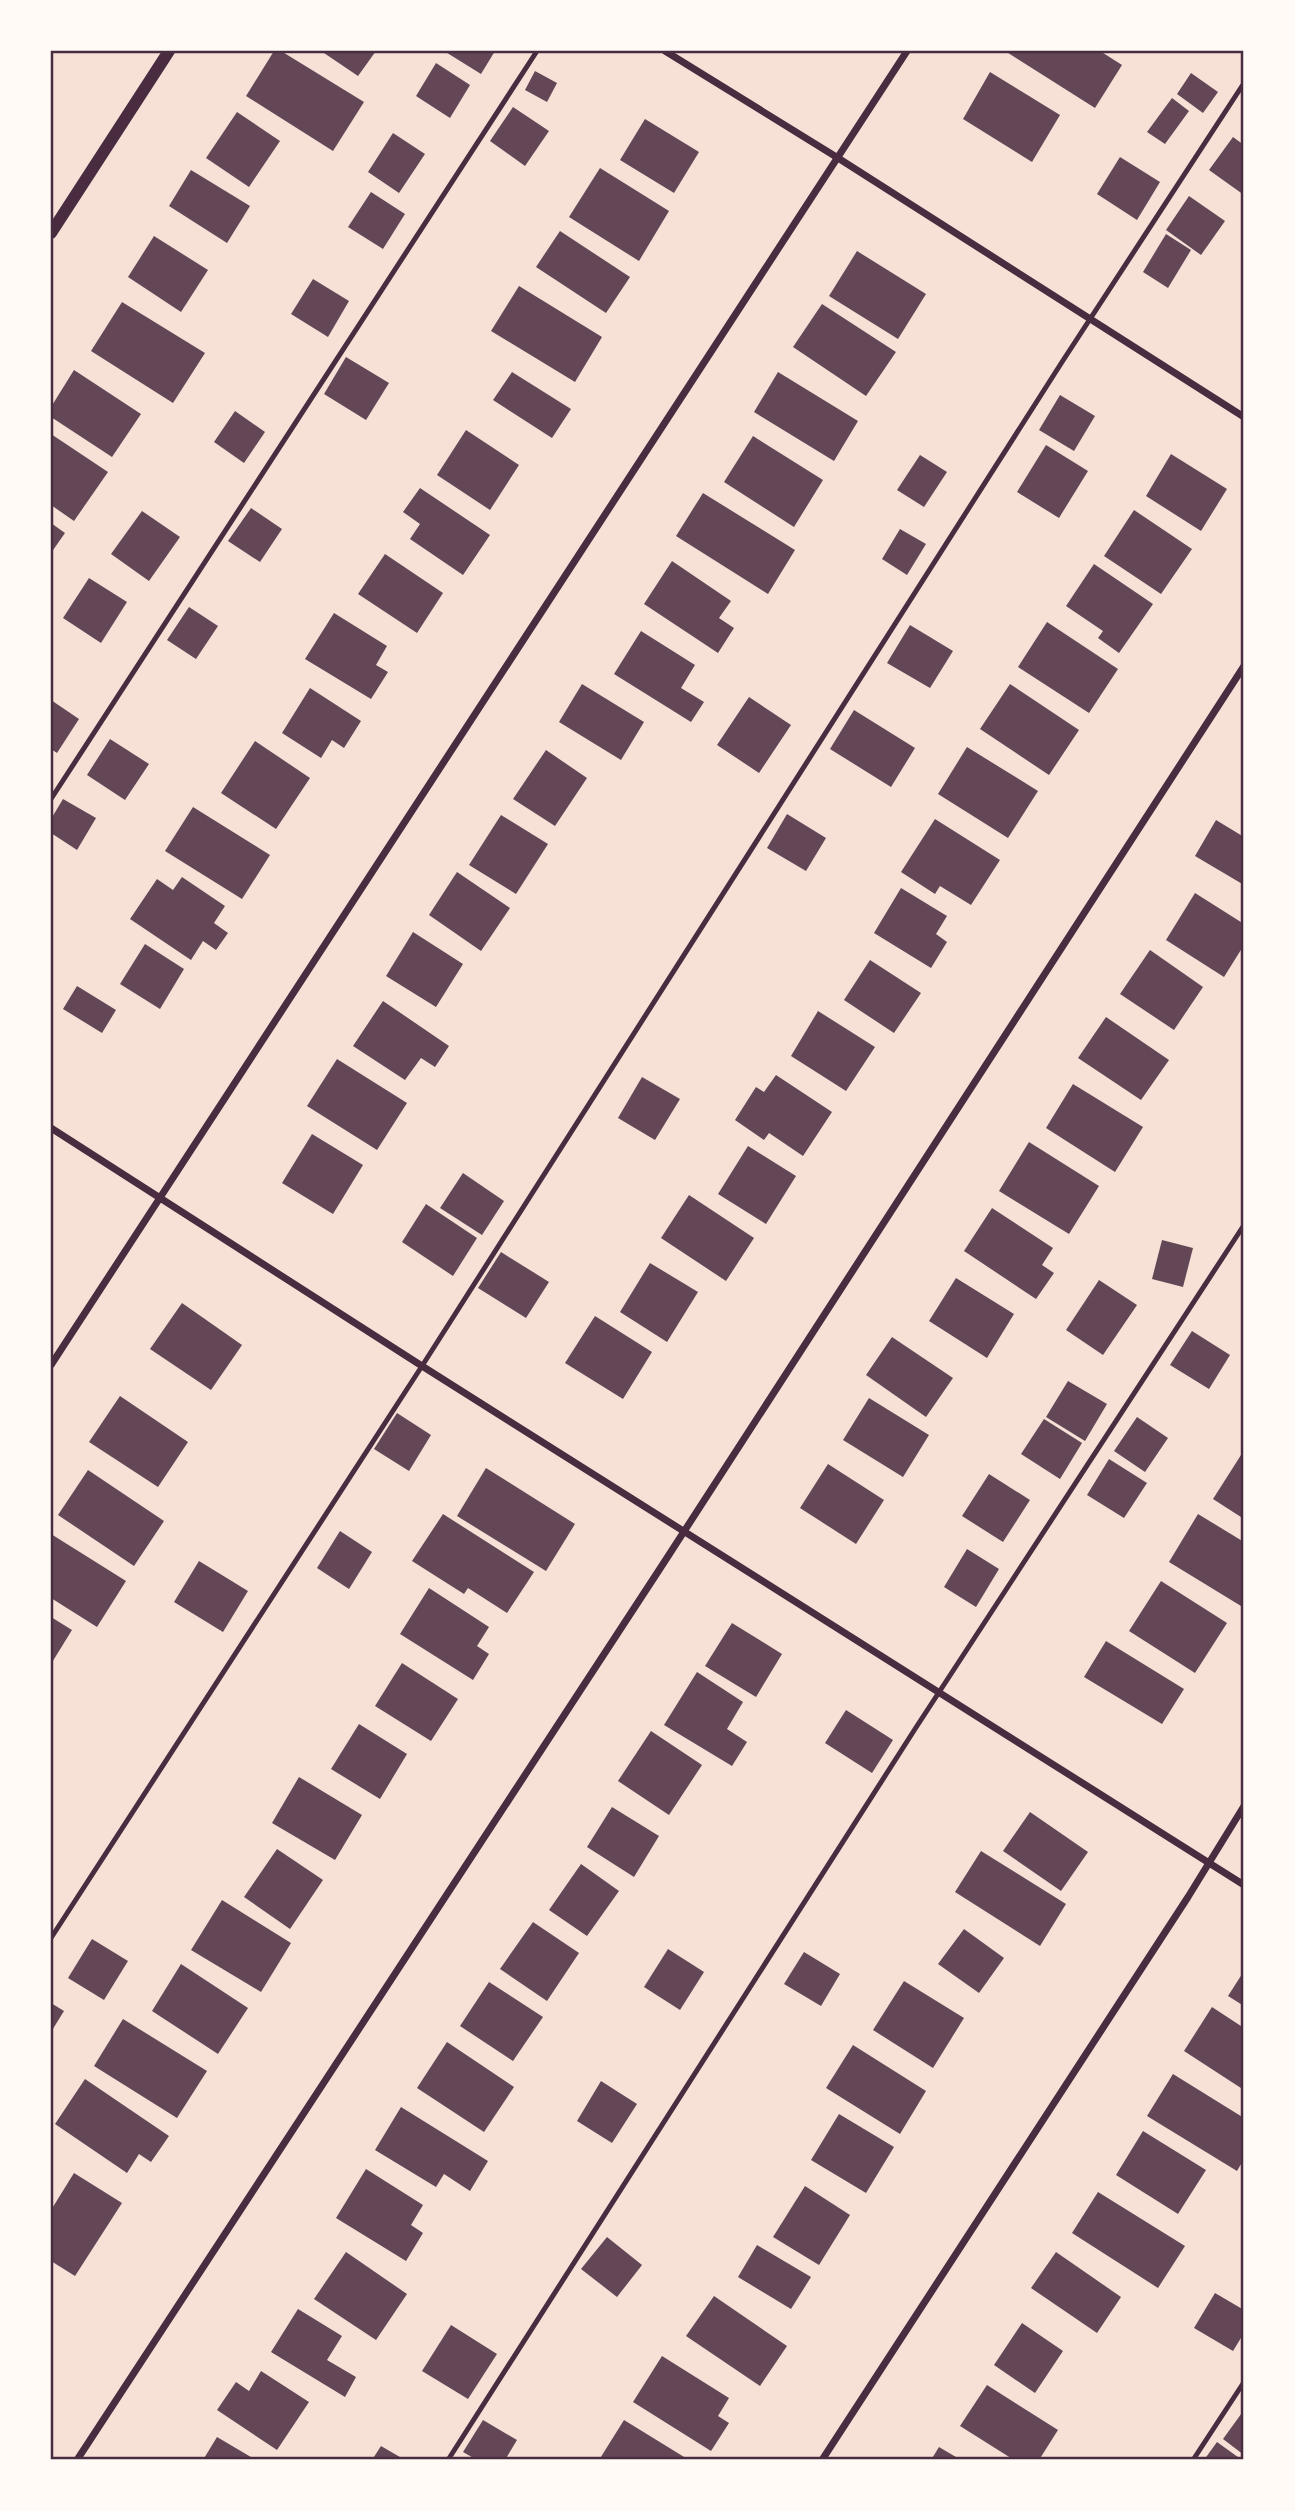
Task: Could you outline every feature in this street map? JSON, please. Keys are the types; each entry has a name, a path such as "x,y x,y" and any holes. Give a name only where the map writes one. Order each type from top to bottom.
{"street":[{"path":"51,233 169,51"},
{"path":"665,51 1244,416"},
{"path":"51,1365 907,51"},
{"path":"78,2460 1244,666"},
{"path":"51,1128 422,1366 1244,1885"},
{"path":"822,2460 1244,1806"}],"lane":[{"path":"51,799 537,51"},
{"path":"51,1938 422,1366 1090,319 1244,83"},
{"path":"448,2460 939,1692 1244,1225"},
{"path":"1193,2460 1244,2382"}],"building":[{"path":"274,51 281,51 364,102 333,151 246,96"},
{"path":"321,51 376,51 358,76"},
{"path":"444,51 495,51 481,74"},
{"path":"1005,51 1100,51 1122,65 1095,108"},
{"path":"436,63 470,85 450,118 416,96"},
{"path":"535,71 557,83 547,102 525,90"},
{"path":"990,72 1060,115 1032,162 963,119"},
{"path":"1191,73 1218,92 1203,113 1177,94"},
{"path":"1172,98 1189,111 1165,144 1147,132"},
{"path":"513,107 549,131 525,166 490,141"},
{"path":"237,112 280,141 249,187 206,158"},
{"path":"645,119 699,152 674,193 620,160"},
{"path":"393,133 425,154 399,193 368,172"},
{"path":"1233,137 1244,145 1244,195 1209,170"},
{"path":"1120,157 1160,182 1137,220 1097,194"},
{"path":"600,168 669,211 639,261 569,217"},
{"path":"191,170 250,206 227,243 169,206"},
{"path":"371,192 405,214 383,249 348,227"},
{"path":"1189,196 1225,221 1201,255 1166,230"},
{"path":"560,231 630,277 606,313 536,267"},
{"path":"1166,234 1191,250 1168,288 1143,272"},
{"path":"154,236 208,270 181,312 128,277"},
{"path":"857,251 926,294 898,339 829,296"},
{"path":"313,279 349,301 328,337 291,314"},
{"path":"519,286 602,337 575,382 491,331"},
{"path":"122,302 205,353 173,403 91,351"},
{"path":"822,304 896,352 866,396 793,347"},
{"path":"346,357 389,383 366,420 324,394"},
{"path":"74,370 141,414 112,457 51,417 51,407"},
{"path":"512,372 571,409 552,438 493,400"},
{"path":"778,372 858,421 834,461 754,412"},
{"path":"1060,395 1095,416 1074,451 1039,430"},
{"path":"235,411 265,432 244,463 214,442"},
{"path":"466,430 519,465 490,510 437,475"},
{"path":"51,434 108,472 74,521 51,505"},
{"path":"753,436 823,480 794,527 724,482"},
{"path":"1046,445 1088,471 1059,518 1017,492"},
{"path":"1171,454 1227,489 1201,531 1146,496"},
{"path":"920,455 947,472 924,507 897,490"},
{"path":"420,488 490,535 463,575 410,539 420,524 403,512"},
{"path":"703,493 795,550 768,594 676,536"},
{"path":"251,508 282,529 260,562 228,541"},
{"path":"1134,510 1192,549 1161,594 1104,556"},
{"path":"142,511 180,537 149,581 111,554"},
{"path":"51,523 65,533 51,553"},
{"path":"900,529 926,544 907,575 882,559"},
{"path":"385,554 443,593 417,633 358,594"},
{"path":"672,561 731,601 719,618 734,628 718,653 644,604"},
{"path":"1094,564 1153,604 1119,653 1098,638 1103,631 1066,606"},
{"path":"89,578 127,602 101,643 63,618"},
{"path":"189,607 218,626 196,659 167,640"},
{"path":"334,613 387,646 376,665 388,672 371,699 305,659"},
{"path":"1047,622 1118,669 1089,713 1018,667"},
{"path":"910,625 953,651 930,688 887,663"},
{"path":"641,631 695,665 681,688 704,702 691,722 614,674"},
{"path":"582,684 644,722 621,760 559,722"},
{"path":"1010,684 1079,730 1049,775 980,729"},
{"path":"310,688 361,721 344,748 332,740 321,758 282,733"},
{"path":"749,697 791,725 759,773 717,745"},
{"path":"51,700 79,719 57,753 51,749"},
{"path":"854,710 915,748 891,787 830,749"},
{"path":"110,739 149,764 125,800 87,775"},
{"path":"255,741 310,778 276,829 221,793"},
{"path":"967,747 1038,791 1008,838 938,794"},
{"path":"546,750 587,778 555,826 513,799"},
{"path":"63,799 96,818 77,850 51,833 51,819"},
{"path":"193,807 270,855 242,899 165,851"},
{"path":"787,814 826,838 806,871 767,848"},
{"path":"501,815 548,844 516,894 469,865"},
{"path":"935,819 1000,860 971,905 940,886 935,894 901,872"},
{"path":"1216,820 1244,837 1244,885 1195,856"},
{"path":"457,872 510,908 481,951 429,915"},
{"path":"182,877 225,906 214,923 228,933 216,950 203,941 191,960 130,919 157,879 173,890"},
{"path":"901,888 947,916 936,934 947,942 931,968 874,933"},
{"path":"1195,893 1244,924 1244,945 1224,977 1166,940"},
{"path":"413,932 463,964 436,1007 386,976"},
{"path":"145,944 184,969 160,1009 120,984"},
{"path":"1150,950 1203,987 1174,1030 1120,994"},
{"path":"870,960 921,993 894,1033 844,1000"},
{"path":"77,986 116,1010 102,1033 63,1009"},
{"path":"383,1001 449,1046 435,1067 421,1058 405,1080 353,1046"},
{"path":"818,1011 875,1047 846,1091 791,1056"},
{"path":"1106,1017 1169,1060 1141,1100 1078,1058"},
{"path":"337,1059 407,1103 377,1150 307,1106"},
{"path":"776,1075 832,1112 803,1156 769,1133 764,1140 735,1120 756,1087 764,1092"},
{"path":"642,1077 680,1099 655,1140 618,1118"},
{"path":"1073,1084 1143,1127 1115,1172 1046,1128"},
{"path":"312,1134 363,1165 333,1214 282,1183"},
{"path":"1029,1142 1099,1186 1069,1234 999,1191"},
{"path":"748,1146 796,1176 766,1224 718,1194"},
{"path":"463,1173 504,1201 482,1235 440,1208"},
{"path":"689,1195 754,1238 726,1281 661,1238"},
{"path":"426,1204 477,1238 453,1276 402,1242"},
{"path":"992,1208 1053,1248 1042,1265 1054,1273 1036,1299 964,1251"},
{"path":"1162,1240 1193,1248 1183,1287 1152,1279"},
{"path":"501,1252 549,1282 526,1318 478,1288"},
{"path":"650,1263 698,1292 667,1342 620,1312"},
{"path":"956,1278 1014,1314 987,1358 929,1321"},
{"path":"1099,1280 1137,1305 1103,1355 1066,1330"},
{"path":"182,1303 242,1345 211,1390 150,1349"},
{"path":"595,1316 652,1352 623,1399 565,1363"},
{"path":"1192,1331 1230,1355 1209,1389 1170,1365"},
{"path":"892,1337 953,1378 926,1417 866,1375"},
{"path":"1068,1381 1107,1404 1085,1441 1046,1417"},
{"path":"120,1396 188,1442 158,1487 89,1442"},
{"path":"869,1398 929,1435 903,1477 843,1440"},
{"path":"397,1413 431,1435 409,1471 374,1449"},
{"path":"1137,1417 1168,1438 1145,1472 1114,1451"},
{"path":"1044,1419 1082,1443 1060,1479 1021,1454"},
{"path":"1241,1455 1244,1457 1244,1519 1213,1499"},
{"path":"1109,1459 1147,1483 1124,1518 1087,1495"},
{"path":"828,1464 884,1500 856,1544 800,1508"},
{"path":"486,1468 575,1524 546,1571 457,1516"},
{"path":"88,1470 164,1521 134,1566 58,1515"},
{"path":"989,1474 1030,1500 1003,1542 962,1516"},
{"path":"443,1514 534,1572 507,1613 468,1588 464,1594 412,1561"},
{"path":"1198,1514 1244,1542 1244,1601 1241,1606 1169,1562"},
{"path":"340,1531 372,1552 349,1589 317,1568"},
{"path":"51,1534 126,1581 97,1627 51,1598"},
{"path":"967,1549 999,1569 976,1607 944,1587"},
{"path":"199,1561 248,1591 223,1632 174,1602"},
{"path":"1161,1581 1227,1623 1195,1673 1129,1631"},
{"path":"429,1588 489,1627 477,1646 489,1654 473,1680 400,1634"},
{"path":"51,1617 72,1630 51,1664"},
{"path":"732,1623 782,1654 756,1697 705,1666"},
{"path":"1106,1641 1184,1689 1162,1724 1084,1677"},
{"path":"402,1663 458,1699 431,1741 375,1706"},
{"path":"697,1672 743,1702 727,1729 747,1742 732,1766 664,1725"},
{"path":"846,1710 893,1740 872,1773 825,1743"},
{"path":"359,1724 407,1754 380,1799 331,1769"},
{"path":"651,1731 702,1765 669,1815 618,1781"},
{"path":"299,1777 362,1815 335,1860 272,1823"},
{"path":"612,1807 659,1836 634,1877 587,1847"},
{"path":"1030,1812 1088,1852 1061,1891 1003,1851"},
{"path":"277,1849 323,1880 290,1929 244,1897"},
{"path":"981,1851 1066,1904 1040,1946 955,1892"},
{"path":"581,1864 619,1891 587,1936 549,1910"},
{"path":"222,1900 291,1943 261,1992 191,1950"},
{"path":"533,1922 579,1953 547,2001 500,1969"},
{"path":"964,1929 1004,1958 979,1993 938,1964"},
{"path":"92,1939 128,1961 104,2000 68,1978"},
{"path":"668,1949 704,1972 680,2010 644,1987"},
{"path":"804,1952 840,1974 821,2006 784,1984"},
{"path":"181,1964 248,2008 218,2054 152,2011"},
{"path":"1244,1971 1244,2006 1228,1996"},
{"path":"904,1981 964,2018 933,2068 873,2030"},
{"path":"489,1982 543,2017 513,2061 460,2026"},
{"path":"51,2003 64,2011 51,2032"},
{"path":"1212,2007 1244,2028 1244,2090 1184,2051"},
{"path":"123,2019 207,2071 177,2118 94,2066"},
{"path":"447,2042 514,2087 484,2132 417,2088"},
{"path":"853,2045 926,2091 900,2134 826,2088"},
{"path":"1173,2074 1244,2118 1244,2159 1237,2171 1147,2116"},
{"path":"85,2079 169,2136 151,2162 139,2154 127,2173 55,2124"},
{"path":"601,2081 637,2104 612,2143 577,2121"},
{"path":"401,2107 488,2161 470,2191 444,2174 436,2187 375,2150"},
{"path":"839,2114 894,2147 866,2193 811,2160"},
{"path":"1143,2131 1206,2170 1178,2214 1116,2175"},
{"path":"366,2169 423,2205 411,2225 423,2233 406,2261 336,2218"},
{"path":"74,2173 122,2203 75,2276 51,2261 51,2210"},
{"path":"805,2186 850,2215 819,2265 773,2237"},
{"path":"1098,2192 1185,2246 1158,2288 1072,2233"},
{"path":"607,2237 642,2265 617,2297 581,2269"},
{"path":"757,2245 811,2277 791,2309 738,2277"},
{"path":"346,2252 407,2294 376,2340 314,2299"},
{"path":"1056,2252 1121,2297 1097,2333 1031,2288"},
{"path":"1215,2293 1244,2310 1244,2333 1233,2351 1194,2328"},
{"path":"714,2296 787,2346 760,2386 686,2336"},
{"path":"298,2309 342,2336 327,2360 356,2377 345,2397 271,2352"},
{"path":"1022,2323 1063,2351 1035,2393 994,2365"},
{"path":"451,2325 497,2354 468,2399 422,2371"},
{"path":"662,2356 729,2398 718,2416 729,2423 711,2451 633,2402"},
{"path":"261,2371 309,2402 277,2450 217,2410 236,2382 249,2391"},
{"path":"987,2385 1058,2430 1039,2460 1014,2460 960,2426"},
{"path":"1244,2410 1244,2455 1223,2439"},
{"path":"483,2420 517,2440 505,2460 477,2460 463,2452"},
{"path":"624,2420 689,2460 599,2460"},
{"path":"217,2437 256,2460 203,2460"},
{"path":"1217,2442 1242,2460 1204,2460"},
{"path":"381,2446 405,2460 372,2460"},
{"path":"939,2447 961,2460 931,2460"}]}
